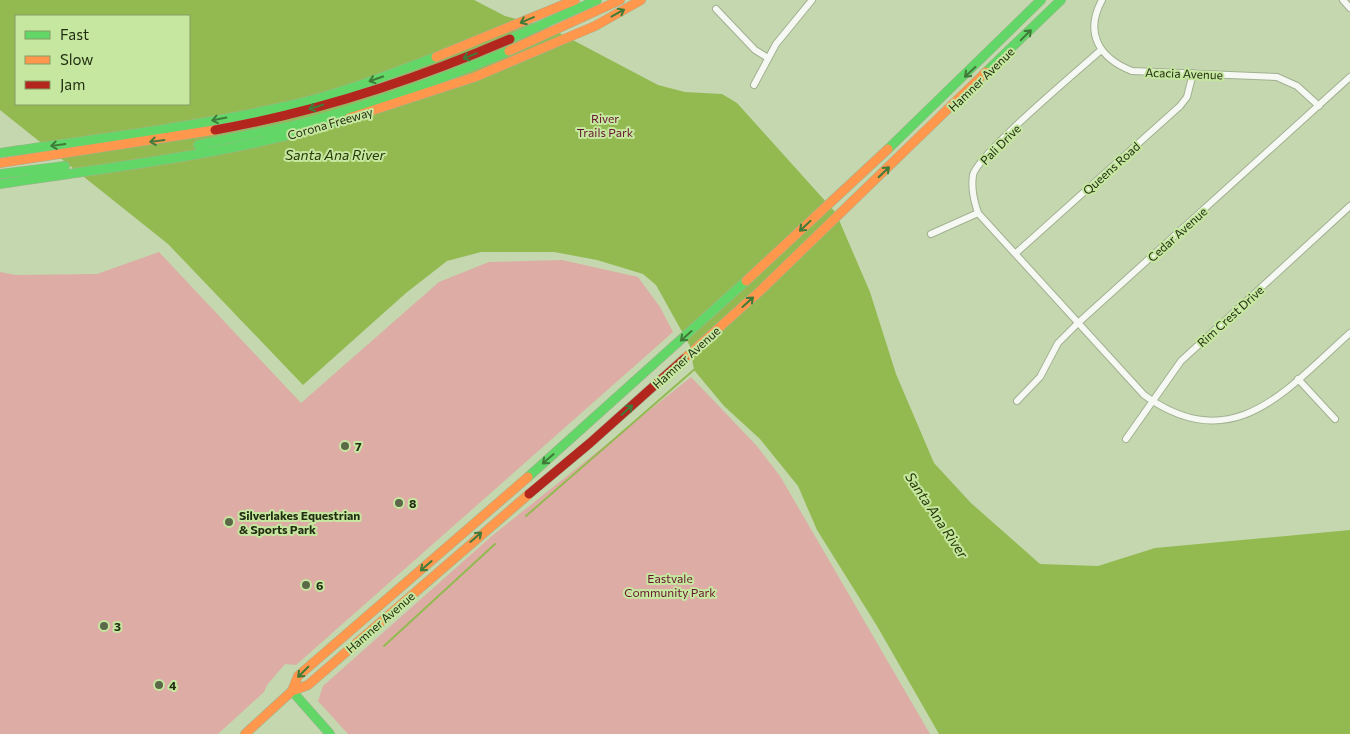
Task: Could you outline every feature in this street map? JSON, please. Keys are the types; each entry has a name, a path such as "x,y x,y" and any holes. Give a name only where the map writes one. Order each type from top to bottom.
{"main road":[{"path":"0,154 182,126 290,106 374,80 462,48 575,3 597,0"},
{"path":"0,174 187,148 316,119 428,83 536,41 620,0"},
{"name":"Corona Freeway","path":"0,184 187,156 298,134 475,77 596,26 641,0"},
{"name":"Hamner Avenue","path":"292,691 298,676 585,427 728,299 994,49 1041,0"},
{"name":"Hamner Avenue","path":"245,734 292,691 308,685 488,526 590,443 760,291 1061,0"},
{"path":"0,163 174,139 296,113 420,75 519,36 575,3"},
{"path":"292,691 330,734"}],"street":[{"path":"754,85 768,58 794,19 812,0"},
{"path":"1101,50 1094,30 1096,12 1102,0"},
{"path":"1342,0 1350,8"},
{"path":"716,9 755,50 768,58"},
{"name":"Acacia Avenue","path":"1101,50 1115,64 1132,71 1277,77 1297,86 1318,106"},
{"name":"Pali Drive","path":"978,213 972,193 974,174 979,165 1006,136 1101,50"},
{"name":"Queens Road","path":"1016,253 1180,106 1187,97 1193,73"},
{"name":"Cedar Avenue","path":"1017,402 1040,377 1058,343 1078,323 1350,77"},
{"name":"Rim Crest Drive","path":"1126,439 1180,361 1350,206"},
{"path":"931,234 978,213 1144,395 1168,411 1188,418 1226,421 1253,412 1277,398 1350,333"},
{"path":"1298,379 1336,419"}],"green space":[{"name":"Silverlakes Equestrian & Sports Park","path":"159,252 301,403 439,282 489,262 562,260 638,277 660,307 673,332 296,665 285,664 267,685 264,692 218,734 0,734 0,272 16,275 97,274"},
{"name":"Eastvale Community Park","path":"691,377 756,445 780,476 930,734 348,734 318,701 323,686 493,535"}],"water":[{"name":"Santa Ana River","path":"0,0 474,0 505,16 550,28 658,85 685,92 722,94 737,103 836,213 870,292 896,374 934,463 971,503 1040,564 1098,566 1155,548 1350,530 1350,734 939,734 877,626 817,530 798,486 760,439 724,406 694,370 690,346 656,285 643,274 597,260 554,252 481,252 447,261 406,293 303,385 168,244 0,110"}],"waterway":[{"path":"526,516 696,368"},
{"path":"384,646 495,544"}],"traffic: fast":[{"path":"510,39 597,0"},
{"path":"888,149 1041,0"},
{"path":"986,72 1061,0"},
{"path":"198,145 329,116 381,100 509,51"},
{"path":"0,153 108,138 288,106 381,78 436,57"},
{"path":"0,184 220,150 264,141 349,118"},
{"path":"0,174 65,166"},
{"path":"528,477 746,281"},
{"path":"292,691 330,734"}],"traffic: slow":[{"path":"436,57 575,0"},
{"path":"509,51 620,0"},
{"path":"349,118 475,77 595,26 641,0"},
{"path":"684,359 760,291 986,72"},
{"path":"0,163 215,130"},
{"path":"746,281 888,149"},
{"path":"292,691 298,676 528,477"},
{"path":"245,734 292,691 308,685 529,494"}],"traffic: jam":[{"path":"215,130 291,114 365,93 438,68 510,39"},
{"path":"529,494 590,443 684,359"}],"place":[{"name":"7","path":"345,446"},
{"name":"8","path":"399,503"},
{"name":"Silverlakes Equestrian & Sports Park","path":"229,522"},
{"name":"6","path":"306,585"},
{"name":"3","path":"104,626"},
{"name":"4","path":"159,685"}],"park label":[{"name":"River Trails Park","path":"605,125"}]}
